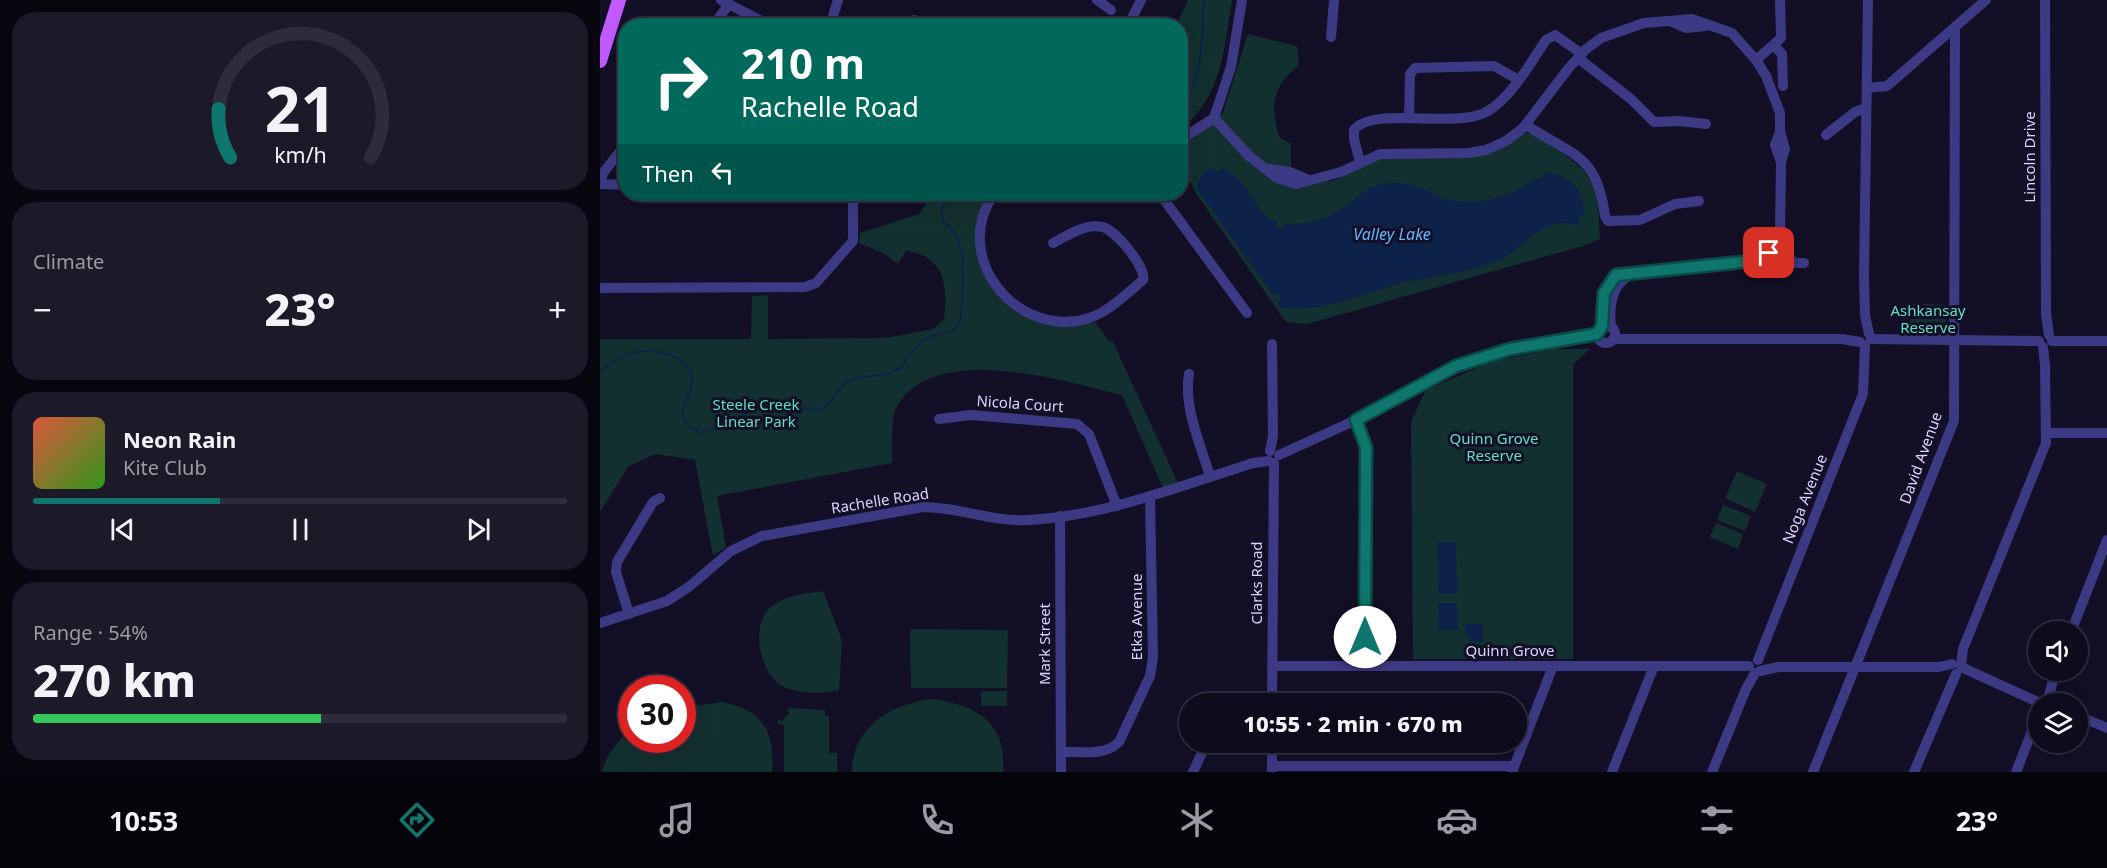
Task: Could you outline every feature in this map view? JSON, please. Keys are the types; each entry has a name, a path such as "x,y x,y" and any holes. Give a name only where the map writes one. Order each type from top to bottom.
{"main road":[{"path":"600,61 619,0"}],"street":[{"path":"832,18 838,0"},
{"path":"1096,0 1111,10"},
{"path":"1132,18 1141,0"},
{"path":"1188,135 1214,118 1231,67 1242,0"},
{"path":"1332,37 1334,0"},
{"path":"1756,60 1781,38 1780,0"},
{"name":"Noga Avenue","path":"1712,772 1863,394 1868,0"},
{"path":"1867,86 1887,86 1986,0"},
{"name":"Lincoln Drive","path":"1914,772 2043,451 2046,433 2045,0"},
{"path":"718,18 727,2 756,18"},
{"path":"1214,118 1240,148 1287,183 1296,184 1341,172 1380,154 1469,153 1486,150 1506,141 1526,125 1580,56 1601,38 1624,28 1644,23 1692,19 1732,33 1756,60 1776,98 1780,132 1785,149 1781,162 1781,223 1776,246 1760,259 1616,275 1609,292 1607,331"},
{"name":"David Avenue","path":"1813,772 1954,421 1955,27"},
{"path":"1359,162 1354,139 1356,127 1377,120 1453,119 1478,116 1499,103 1546,40 1555,35 1631,99 1654,122 1679,121 1706,124"},
{"path":"1774,46 1782,54 1783,87"},
{"path":"1409,118 1410,74 1415,68 1494,66 1517,79"},
{"path":"1826,135 1855,112 1866,108"},
{"path":"1526,125 1583,160 1600,184 1605,216 1608,220 1640,220 1675,204 1699,201"},
{"path":"618,154 603,173 600,184 618,185"},
{"path":"600,288 805,287 816,283 854,241 853,201"},
{"path":"990,201 984,214 981,230 987,272 1008,301 1025,313 1065,323 1083,320 1100,314 1143,280 1143,269 1111,230 1090,227 1053,243"},
{"path":"1165,201 1247,313"},
{"path":"1776,246 1795,263 1804,263"},
{"name":"Rachelle Road","path":"600,623 675,597 719,560 762,536 923,507 945,507 1006,519 1026,520 1117,506 1273,456 1356,420 1456,366 1510,349 1607,331 1638,338 1864,338 2107,342"},
{"name":"Clarks Road","path":"1272,344 1272,693"},
{"path":"1189,374 1187,391 1190,406 1210,476"},
{"name":"Nicola Court","path":"939,419 971,415 1077,424 1089,434 1117,506"},
{"path":"1356,420 1366,447 1365,666"},
{"path":"2046,433 2107,433"},
{"name":"Etka Avenue","path":"1061,752 1104,751 1119,742 1150,675 1153,647 1150,496"},
{"path":"629,614 616,572 617,562 653,502 660,498"},
{"name":"Mark Street","path":"1060,516 1061,772"},
{"path":"2075,621 2107,540"},
{"name":"Quinn Grove","path":"1272,666 1939,667 1956,668 2028,696"},
{"path":"1272,753 1272,769 1513,769 1553,666"},
{"path":"1612,772 1654,666"},
{"path":"2088,720 2107,728"},
{"path":"2016,772 2028,742"},
{"path":"1193,772 1202,753"}],"green space":[{"path":"1188,0 1232,0 1223,53 1213,87 1205,102 1188,122 1188,18 1179,18"},
{"path":"1248,34 1297,46 1299,65 1278,89 1274,106 1279,137 1291,144 1291,187 1336,180 1378,159 1475,156 1527,133 1539,137 1567,156 1587,175 1596,195 1600,239 1583,246 1307,324 1286,322 1197,195 1188,178 1188,142 1223,113"},
{"name":"Steele Creek Linear Park","path":"928,201 987,201 976,233 977,256 985,277 995,292 1018,313 1031,319 1061,325 1095,322 1108,340 1113,342 1178,483 1163,488 1122,395 1035,375 968,370 938,375 913,387 896,408 894,414 892,463 717,496 726,547 713,556 695,460 655,454 628,467 600,512 600,339 751,339 752,296 768,295 768,339 886,338 933,329 944,319 945,307 944,284 936,266 919,254 906,251 898,264 885,254 859,243 860,233 919,214"},
{"name":"Ashkansay Reserve","path":"1911,303 1946,305 1946,336 1910,335"},
{"name":"Quinn Grove Reserve","path":"1553,349 1590,349 1573,364 1573,659 1413,659 1411,421 1426,390 1494,361"},
{"path":"1737,471 1767,484 1755,512 1725,498"},
{"path":"1723,505 1751,516 1745,531 1717,520"},
{"path":"1716,523 1743,534 1738,549 1710,537"},
{"path":"823,591 842,640 839,690 809,692 786,688 773,678 763,660 759,638 763,618 773,605 780,601"},
{"path":"910,629 1008,630 1007,688 911,688"},
{"path":"981,691 1007,691 1007,706 981,706"},
{"path":"930,699 961,705 974,711 994,728 1000,740 1003,772 852,772 859,742 876,721 901,707"},
{"path":"722,702 748,711 757,717 768,734 771,745 772,772 602,772 618,742 618,753 696,753 696,706"},
{"path":"787,708 825,710 825,716 829,716 829,753 837,753 837,772 784,772 784,725 778,724 778,720 782,721 789,714"}],"water":[{"name":"Valley Lake","path":"1220,167 1231,172 1246,188 1262,212 1277,221 1276,226 1283,228 1286,224 1307,223 1326,218 1367,190 1381,184 1403,183 1441,197 1478,202 1515,191 1536,178 1539,179 1545,173 1561,176 1574,184 1582,197 1584,214 1579,217 1579,226 1563,223 1544,228 1506,256 1486,265 1406,282 1321,306 1292,309 1277,307 1281,297 1276,293 1272,294 1199,192 1197,184 1204,173 1212,168 1219,172"},
{"path":"1437,542 1456,542 1457,594 1438,594"},
{"path":"1438,603 1457,603 1458,630 1439,630"},
{"path":"1465,624 1483,624 1483,642 1470,642 1469,637 1466,637"}],"waterway":[{"path":"1188,96 1198,71 1204,0"},
{"path":"600,373 617,360 637,352 662,353 679,359 690,370 692,378 690,392 682,414 688,426 700,433 717,428 767,404 817,410 827,406 845,382 856,378 889,374 900,368 922,340 953,330 961,321 963,254 955,233 943,221 941,212 946,201"}],"route":[{"path":"1365,637 1366,447 1356,420 1456,366 1510,349 1597,334 1598,329 1602,326 1604,293 1616,275 1625,272 1742,262 1760,259 1769,253"}]}
